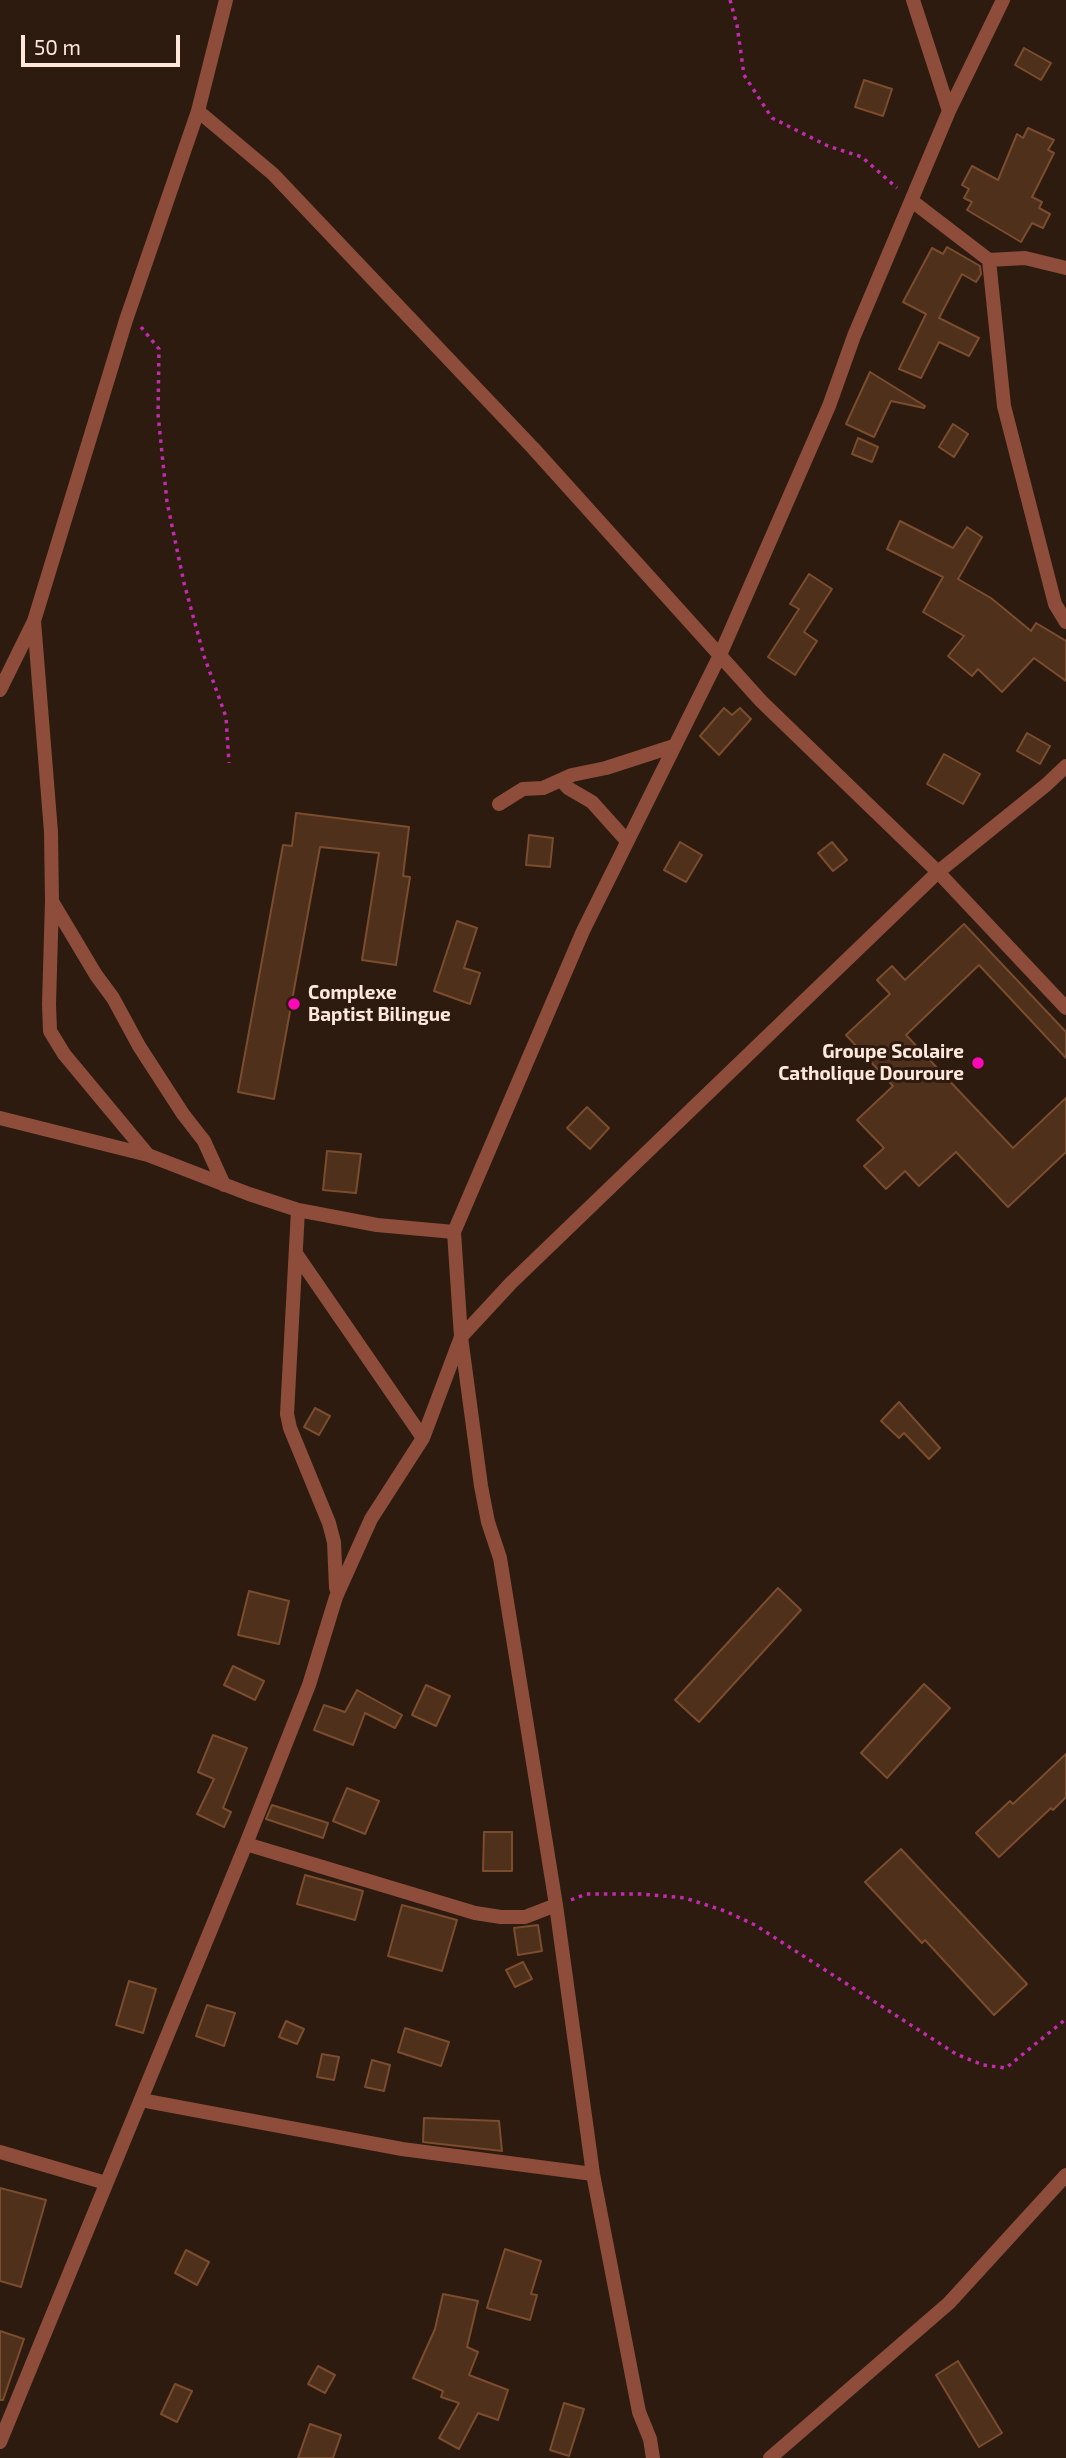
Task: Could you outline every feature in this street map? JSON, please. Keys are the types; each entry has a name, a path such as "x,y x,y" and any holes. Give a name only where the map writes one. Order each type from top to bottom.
{"street":[{"path":"0,690 34,621 129,312 198,111 226,0"},
{"path":"913,0 949,111"},
{"path":"653,2458 650,2439 639,2412 593,2174 556,1905 500,1558 488,1522 481,1486 461,1337 454,1232 583,931 720,655 829,406 854,336 949,111 1003,0"},
{"path":"198,111 273,174 355,258 533,448 761,701 939,872 1066,1008"},
{"path":"912,201 989,260 1025,258 1066,268"},
{"path":"989,260 1003,406 1055,604 1066,622"},
{"path":"34,621 51,832 50,1031 64,1054 148,1155"},
{"path":"499,804 523,789 543,788 572,775 606,768 674,746"},
{"path":"0,2442 7,2405 106,2183 246,1844 309,1685 336,1597 371,1519 423,1438 461,1337 511,1283 939,872 1066,766"},
{"path":"562,781 592,802 627,841"},
{"path":"52,901 96,975 113,998 139,1046 204,1141 224,1185"},
{"path":"0,1118 148,1155 298,1210 377,1225 454,1232"},
{"path":"298,1210 287,1414 290,1429 329,1523 334,1542 336,1597"},
{"path":"297,1255 423,1438"},
{"path":"246,1844 475,1913 525,1917 556,1905"},
{"path":"141,2100 402,2149 593,2174"},
{"path":"0,2152 106,2183"},
{"path":"770,2458 948,2303 1066,2175"}],"path":[{"path":"730,0 737,25 744,75 772,118 828,146 862,157 912,201"},
{"path":"129,312 159,349 158,414 167,502 198,632 226,717 229,763"},
{"path":"556,1905 586,1894 642,1894 685,1898 725,1911 755,1925 956,2054 983,2065 1006,2068 1066,2019"}],"building":[{"path":"1024,48 1051,63 1041,80 1015,65"},
{"path":"864,80 892,89 883,116 855,107"},
{"path":"1028,128 1054,140 1048,150 1054,153 1032,197 1042,202 1039,208 1050,214 1043,228 1032,223 1021,242 967,210 972,202 964,198 969,189 962,185 972,166 998,180 1017,134 1023,138"},
{"path":"947,247 980,266 981,274 976,282 962,274 939,318 979,338 969,356 939,342 921,378 899,369 926,314 903,302 932,248 943,254"},
{"path":"870,372 925,406 924,408 891,401 874,437 846,424"},
{"path":"953,424 968,434 954,457 939,447"},
{"path":"858,438 878,447 872,462 852,454"},
{"path":"900,521 953,548 967,527 982,537 958,579 991,598 1031,631 1036,623 1066,641 1066,681 1034,658 1002,692 978,669 972,676 948,656 964,636 923,612 943,577 887,549"},
{"path":"809,574 832,589 804,632 817,641 795,675 768,657 799,609 790,604"},
{"path":"724,708 732,715 740,708 751,719 719,755 700,736"},
{"path":"1027,733 1050,746 1040,764 1017,751"},
{"path":"944,754 980,774 963,804 927,784"},
{"path":"296,813 409,827 403,876 410,877 396,965 362,960 379,853 320,847 274,1099 238,1092 283,845 292,846"},
{"path":"529,835 553,838 550,867 526,865"},
{"path":"680,842 702,855 686,882 664,870"},
{"path":"832,842 847,860 833,871 818,853"},
{"path":"457,921 477,928 464,968 480,973 470,1004 434,991"},
{"path":"964,924 1066,1032 1066,1058 979,965 906,1035 1013,1148 1066,1098 1066,1152 1008,1207 956,1152 919,1186 905,1171 886,1189 864,1166 884,1148 857,1120 893,1086 846,1035 890,994 877,980 892,966 905,980"},
{"path":"587,1107 609,1128 590,1149 567,1128"},
{"path":"327,1151 361,1154 356,1193 323,1190"},
{"path":"899,1402 940,1448 929,1459 904,1433 899,1438 881,1421"},
{"path":"315,1408 330,1416 319,1435 304,1427"},
{"path":"778,1588 801,1610 699,1722 675,1700"},
{"path":"249,1591 289,1601 279,1644 238,1635"},
{"path":"233,1666 264,1681 255,1700 224,1685"},
{"path":"924,1684 950,1708 887,1778 861,1753"},
{"path":"426,1685 450,1696 436,1726 412,1715"},
{"path":"357,1690 402,1715 395,1728 365,1713 353,1745 314,1730 324,1705 345,1712"},
{"path":"213,1735 247,1748 223,1808 231,1812 224,1827 197,1814 214,1779 198,1772"},
{"path":"1066,1754 1066,1797 999,1857 976,1833 1010,1801 1013,1804"},
{"path":"347,1788 379,1801 365,1834 333,1821"},
{"path":"272,1805 328,1823 323,1838 266,1819"},
{"path":"484,1832 512,1832 512,1871 483,1871"},
{"path":"901,1849 1027,1984 994,2015 925,1940 922,1943 865,1882"},
{"path":"305,1875 363,1891 355,1920 297,1904"},
{"path":"402,1905 457,1920 442,1971 388,1956"},
{"path":"538,1925 542,1951 518,1955 514,1928"},
{"path":"523,1962 532,1979 515,1987 506,1970"},
{"path":"129,1981 156,1989 143,2033 116,2025"},
{"path":"207,2005 235,2013 224,2046 196,2036"},
{"path":"286,2021 304,2029 297,2044 279,2037"},
{"path":"405,2028 449,2042 441,2066 398,2052"},
{"path":"322,2054 339,2057 334,2080 317,2077"},
{"path":"372,2060 390,2065 384,2091 365,2087"},
{"path":"424,2118 499,2121 502,2151 423,2142"},
{"path":"0,2188 46,2200 21,2287 0,2281"},
{"path":"505,2249 541,2261 531,2294 537,2295 530,2320 487,2308"},
{"path":"186,2250 209,2262 197,2285 175,2273"},
{"path":"443,2294 478,2301 467,2347 478,2352 469,2375 508,2390 498,2420 478,2413 459,2449 439,2438 459,2403 441,2397 443,2391 413,2378 435,2329"},
{"path":"0,2331 24,2339 3,2400 0,2400"},
{"path":"958,2361 1002,2433 979,2447 936,2375"},
{"path":"318,2366 335,2375 325,2393 308,2384"},
{"path":"175,2384 192,2391 177,2422 161,2414"},
{"path":"564,2403 584,2409 569,2456 550,2450"},
{"path":"310,2424 341,2435 333,2458 298,2458"}],"place":[{"name":"Complexe Baptist Bilingue","path":"294,1004"},
{"name":"Groupe Scolaire Catholique Douroure","path":"978,1063"}]}
